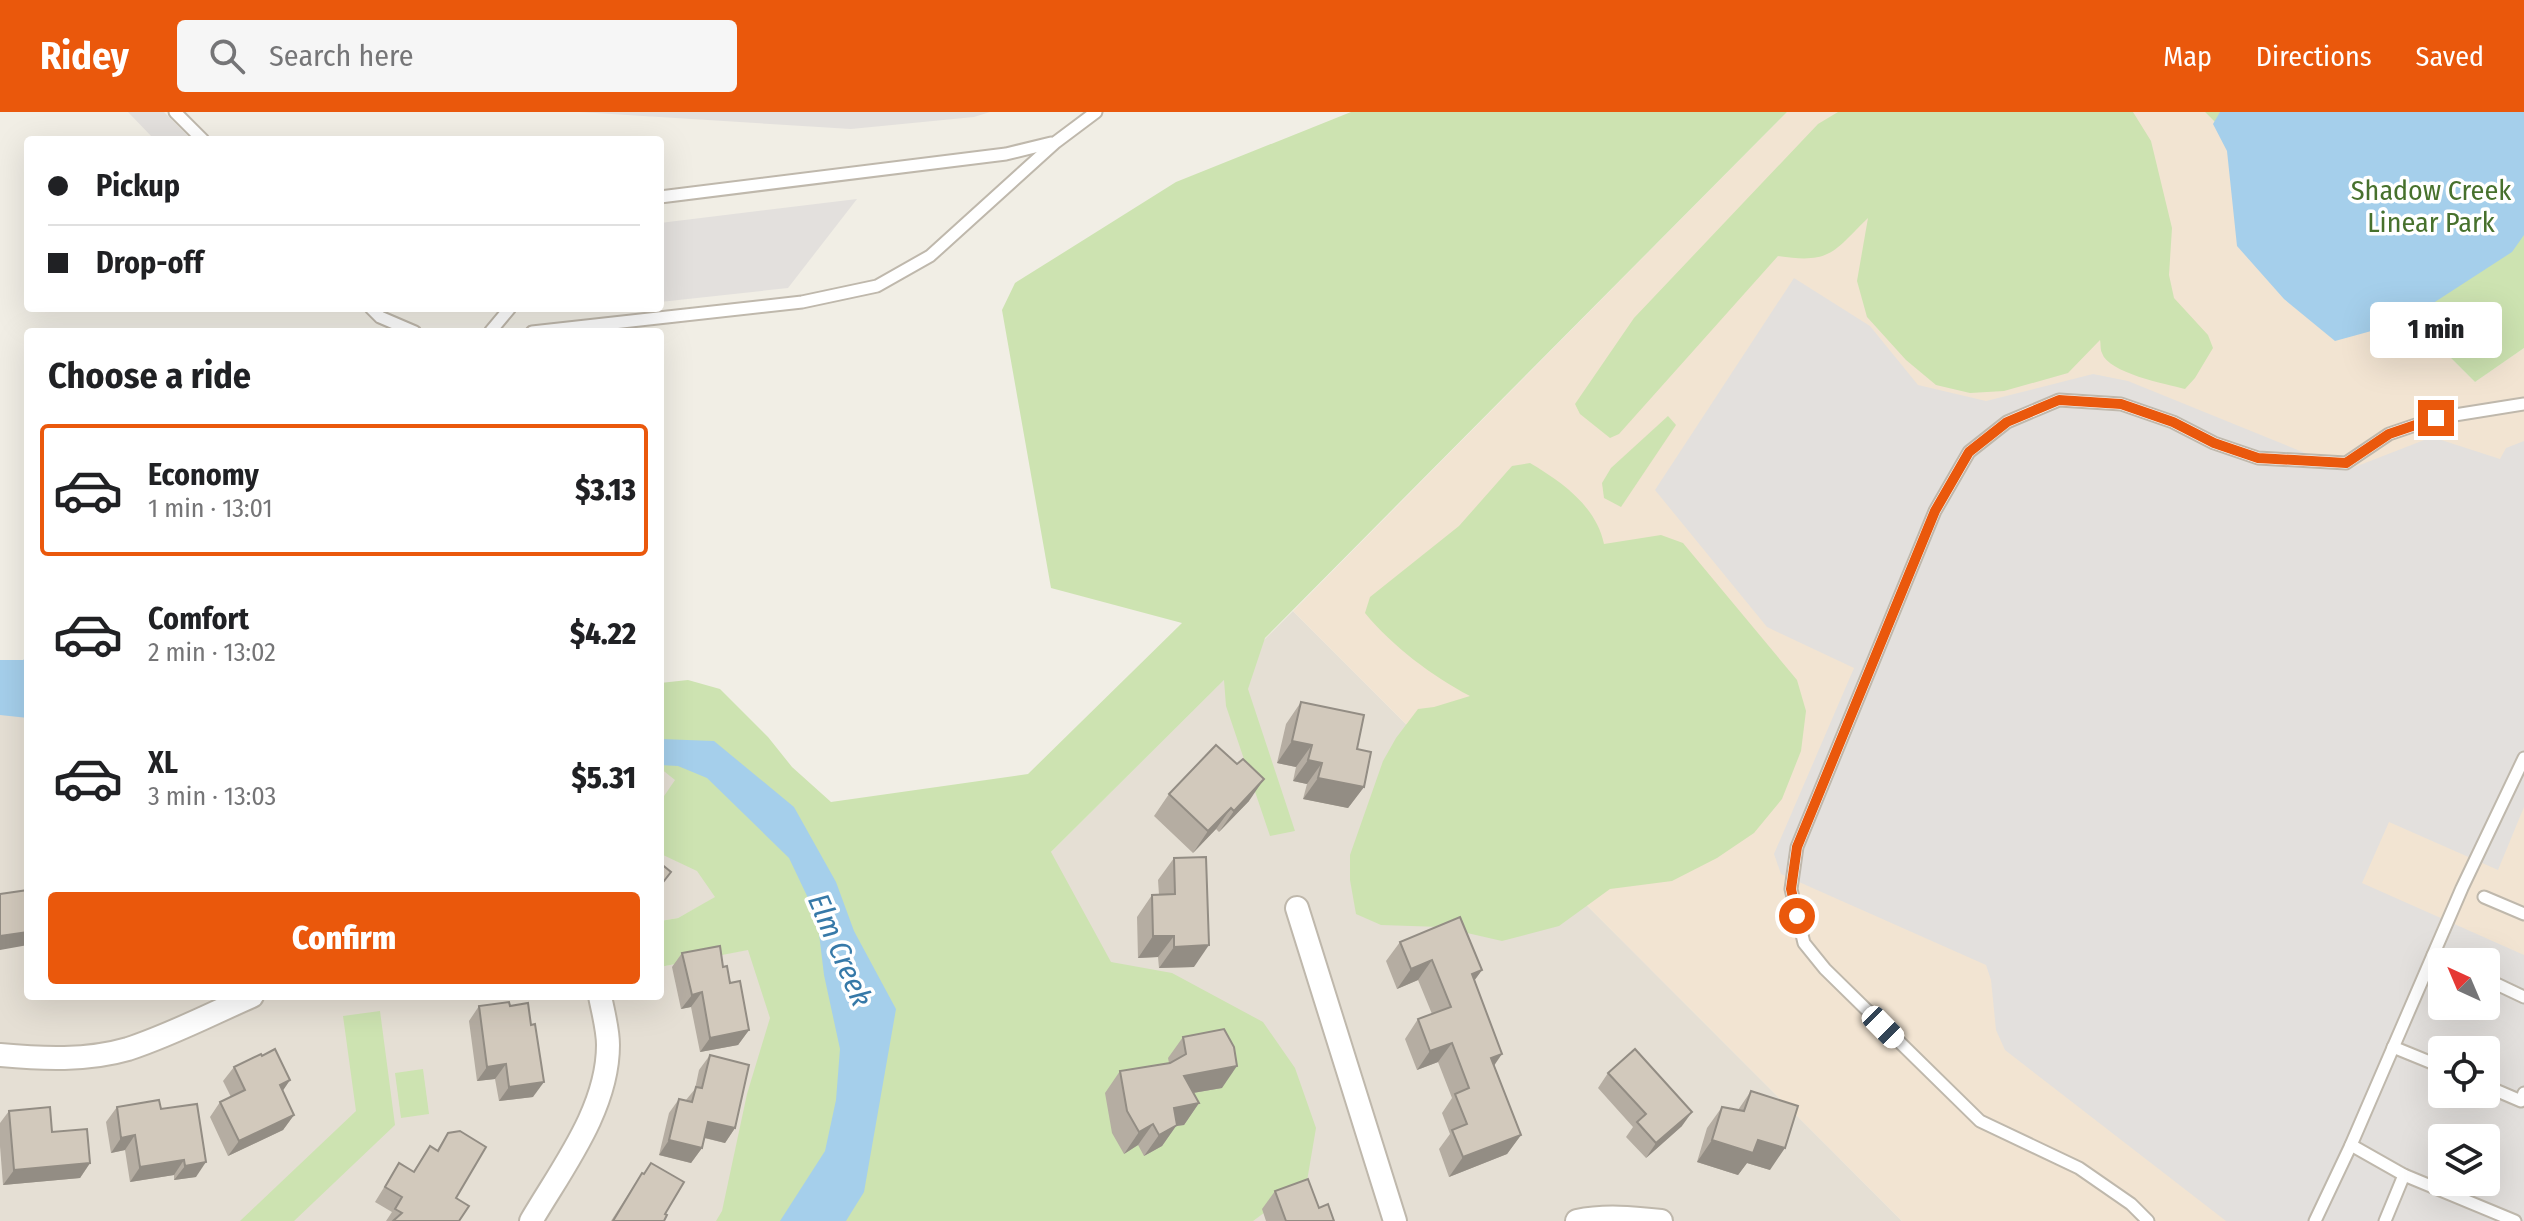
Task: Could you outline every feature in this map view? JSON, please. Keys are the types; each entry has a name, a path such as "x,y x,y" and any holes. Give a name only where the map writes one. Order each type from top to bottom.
{"street":[{"path":"1297,908 1395,1221"},
{"path":"0,1055 71,1058 125,1050 177,1031 243,1000"},
{"path":"531,1221 593,1111 605,1075 608,1045 601,1000"},
{"path":"1577,1221 1630,1217 1661,1221"}],"lane":[{"path":"175,112 199,136"},
{"path":"568,328 802,302 877,286 930,256 1056,142 1096,112"},
{"path":"664,197 1006,154 1056,142"},
{"path":"375,312 406,328"},
{"path":"493,328 507,312"},
{"path":"2148,1221 2131,1204 2079,1168 1980,1121 1825,969 1804,943 1791,889 1797,847 1935,511 1969,452 2007,422 2059,400 2121,404 2258,458 2346,463 2389,434 2436,418 2524,404"},
{"path":"2436,948 2524,758"},
{"path":"2484,897 2524,914"},
{"path":"2315,1221 2428,966"},
{"path":"2500,986 2524,997"},
{"path":"2393,1047 2428,1061"},
{"path":"2500,1092 2521,1101 2524,1093"},
{"path":"2351,1145 2404,1175 2515,1221"},
{"path":"2385,1221 2404,1175"}],"shaded area":[{"path":"128,112 164,112 188,136 151,136"},
{"path":"579,112 990,112 974,117 851,129"},
{"path":"1787,112 2205,112 2475,382 2524,348 2524,1221 1902,1221 1293,611"},
{"path":"857,199 788,288 664,302 664,223"},
{"path":"1794,278 1870,326 1918,385 1986,401 2093,374 2128,381 2347,470 2432,437 2500,459 2506,448 2524,441 2524,807 2498,870 2389,822 2362,883 2524,955 2524,1221 2226,1221 2005,1050 1996,1030 1991,980 1986,965 1781,874 1774,854 1854,668 1767,627 1655,490"},
{"path":"1293,611 1902,1221 0,1221 0,694 24,688 24,1000 664,1000 664,966 815,936 1051,852"},
{"path":"664,751 789,858 678,918 664,920"}],"green space":[{"path":"1351,112 1787,112 1265,638 1248,689 1295,831 1270,836 1226,706 1224,680 1051,852 1111,962 1172,973 1263,1022 1295,1068 1316,1128 1307,1181 1253,1221 716,1221 722,1211 747,1094 770,1018 748,950 664,966 664,920 678,918 715,897 697,871 664,855 664,796 675,780 664,771 664,683 688,680 720,689 768,737 792,767 831,802 1028,774 1182,623 1051,588 1002,310 1015,283 1176,182"},
{"path":"1838,112 2133,112 2151,141 2172,228 2169,275 2174,298 2208,335 2213,348 2195,378 2185,389 2126,372 2107,360 2101,351 2100,340 2068,373 2004,391 1970,393 1936,385 1906,360 1867,317 1857,281 1868,218 1830,253 1810,258 1778,256 1619,434 1610,438 1580,414 1575,404 1634,318 1818,124"},
{"name":"Shadow Creek Linear Park","path":"2205,112 2524,112 2524,348 2475,382"},
{"path":"1668,416 1676,425 1621,507 1604,498 1602,483 1611,468"},
{"path":"1530,463 1576,496 1594,518 1604,544 1661,535 1683,543 1797,680 1806,711 1801,751 1782,799 1754,833 1717,858 1672,881 1610,889 1559,926 1502,941 1441,927 1381,925 1356,914 1350,880 1350,855 1383,761 1418,709 1470,696 1427,670 1387,637 1365,613 1370,597 1459,526 1512,466"},
{"path":"380,1011 395,1125 294,1221 240,1221 356,1111 343,1016"},
{"path":"423,1069 429,1114 401,1118 395,1073"}],"water":[{"name":"Shadow Creek Linear Park","path":"2220,112 2524,112 2524,235 2512,252 2404,322 2335,341 2284,299 2237,246 2227,151 2213,124"},
{"path":"0,660 23,660 24,718 0,715"},
{"name":"Elm Creek","path":"664,739 714,741 794,807 836,882 854,931 896,1009 864,1192 846,1221 780,1221 825,1151 836,1100 840,1049 824,975 817,917 789,858 707,778 678,766 664,765"}],"building":[{"path":"1301,702 1364,715 1357,749 1371,752 1364,787 1318,778 1322,763 1308,760 1312,745 1292,741"},
{"path":"1216,745 1237,764 1243,759 1264,779 1234,811 1231,808 1208,831 1169,794"},
{"path":"1206,857 1209,945 1174,947 1174,936 1153,936 1152,895 1175,894 1174,858"},
{"path":"664,866 671,872 664,881"},
{"path":"24,891 24,933 0,936 0,894"},
{"path":"1460,917 1482,970 1472,974 1502,1054 1491,1058 1521,1135 1463,1157 1452,1130 1467,1124 1455,1094 1469,1088 1452,1043 1430,1051 1418,1019 1451,1007 1432,960 1411,969 1400,942"},
{"path":"720,946 723,967 727,966 730,983 740,981 749,1030 710,1038 702,992 692,995 682,953"},
{"path":"509,1002 510,1006 528,1003 531,1025 535,1024 544,1082 509,1087 506,1064 487,1067 479,1006"},
{"path":"1224,1029 1234,1047 1237,1066 1184,1076 1199,1103 1174,1108 1177,1125 1159,1135 1153,1124 1139,1132 1127,1111 1120,1071 1170,1063 1186,1054 1183,1037"},
{"path":"275,1049 290,1080 280,1085 294,1115 239,1141 220,1102 245,1090 234,1067"},
{"path":"1635,1049 1692,1112 1656,1143 1637,1122 1646,1114 1608,1073"},
{"path":"710,1055 749,1065 735,1128 708,1122 702,1148 669,1140 679,1099 692,1102 696,1087 702,1088"},
{"path":"1751,1091 1798,1106 1785,1148 1758,1140 1753,1153 1712,1140 1722,1107 1744,1111"},
{"path":"159,1100 161,1109 197,1104 206,1162 185,1166 184,1160 140,1167 135,1135 121,1138 117,1107"},
{"path":"50,1107 52,1132 87,1129 90,1163 14,1170 9,1111"},
{"path":"460,1131 486,1147 456,1198 469,1206 459,1221 393,1221 402,1213 395,1209 402,1197 385,1187 399,1163 414,1172 430,1146 438,1151 448,1133"},
{"path":"651,1163 684,1182 664,1221 613,1221 642,1173"},
{"path":"1308,1179 1319,1208 1328,1204 1334,1221 1286,1221 1275,1191"}],"route":[{"path":"1797,916 1791,889 1797,847 1909,572 1935,511 1969,452 2007,422 2059,400 2121,404 2258,458 2346,463 2389,434 2436,418"}]}
